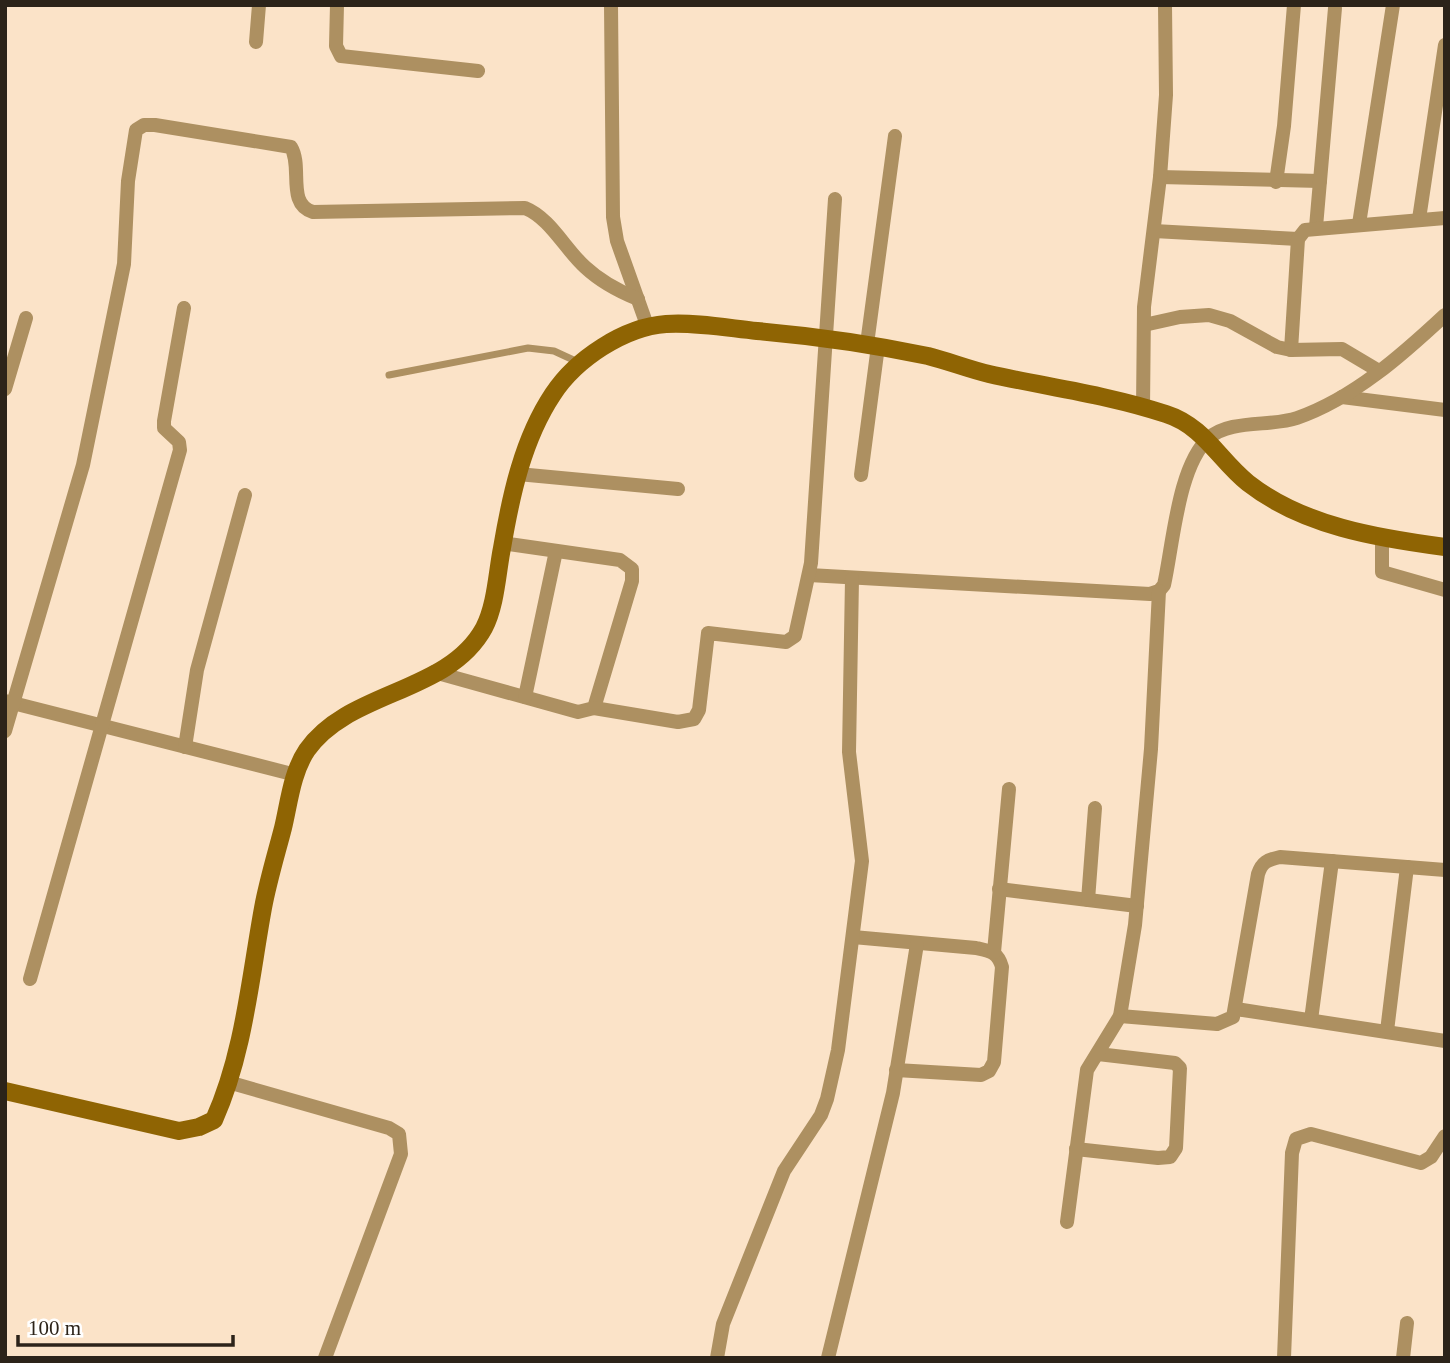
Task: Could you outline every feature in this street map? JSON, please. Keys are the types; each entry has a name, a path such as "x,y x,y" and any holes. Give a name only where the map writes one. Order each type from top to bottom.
{"street":[{"path":"256,42 259,5"},
{"path":"337,5 336,46 341,56 478,71"},
{"path":"611,5 613,217 617,240 626,264 631,296 648,328"},
{"path":"1143,408 1144,325 1166,95 1165,5"},
{"path":"1276,182 1284,126 1294,5"},
{"path":"1359,224 1393,5"},
{"path":"1316,227 1335,8"},
{"path":"1419,219 1445,45"},
{"path":"5,731 9,702 83,465 124,264 128,181 136,130 144,125 155,125 291,147 295,157 299,201 306,210 313,212 525,208 539,216 585,267 604,282 631,296"},
{"path":"860,475 895,136"},
{"path":"1160,177 1320,181"},
{"path":"434,673 578,712 594,708 678,722 694,719 699,710 706,636 714,632 776,642 791,640 795,636 809,575 835,199"},
{"path":"1291,350 1298,239 1304,230 1445,218"},
{"path":"1154,231 1298,239"},
{"path":"30,979 180,450 179,442 167,432 164,421 184,308"},
{"path":"1067,1222 1087,1070 1120,1016 1137,906 1151,748 1159,591 1164,584 1188,472 1208,439 1219,432 1297,418 1342,397 1379,371 1445,314"},
{"path":"1144,325 1180,317 1209,316 1230,321 1265,342 1291,350 1342,349 1379,371"},
{"path":"5,389 26,318"},
{"path":"5,1091 41,1097 108,1117 179,1130 199,1127 215,1120 241,1036 288,773 327,730 371,703 434,673 471,645 485,625 518,474 540,416 556,389 580,363 631,333 664,324 826,338 872,345 1169,414 1208,439 1246,481 1277,504 1306,516 1382,537 1445,547"},
{"path":"1427,331 1445,331"},
{"path":"1342,397 1445,410"},
{"path":"518,474 678,489"},
{"path":"185,747 197,670 245,495"},
{"path":"1382,537 1382,572 1445,590"},
{"path":"502,543 620,560 632,569 632,581 594,708"},
{"path":"525,697 556,551"},
{"path":"809,575 1150,594 1159,591"},
{"path":"717,1358 723,1324 779,1184 793,1153 821,1115 838,1051 862,861 849,752 852,579"},
{"path":"9,702 288,773"},
{"path":"896,1070 981,1076 992,1068 1002,967 994,952 1009,789"},
{"path":"1088,900 1095,808"},
{"path":"1120,1016 1217,1024 1227,1022 1236,1009 1261,864 1279,857 1445,870"},
{"path":"1311,1020 1332,861"},
{"path":"1387,1031 1408,867"},
{"path":"999,889 1137,906"},
{"path":"853,937 994,952"},
{"path":"828,1358 896,1070 918,944"},
{"path":"1236,1009 1445,1041"},
{"path":"1076,1149 1158,1158 1170,1157 1176,1148 1180,1068 1175,1063 1098,1054"},
{"path":"228,1082 389,1128 399,1135 401,1154 325,1358"},
{"path":"1284,1358 1292,1153 1296,1139 1311,1133 1420,1163 1431,1157 1445,1136"},
{"path":"1403,1358 1407,1323"}],"lane":[{"path":"389,375 535,347 554,351 580,363"}]}
